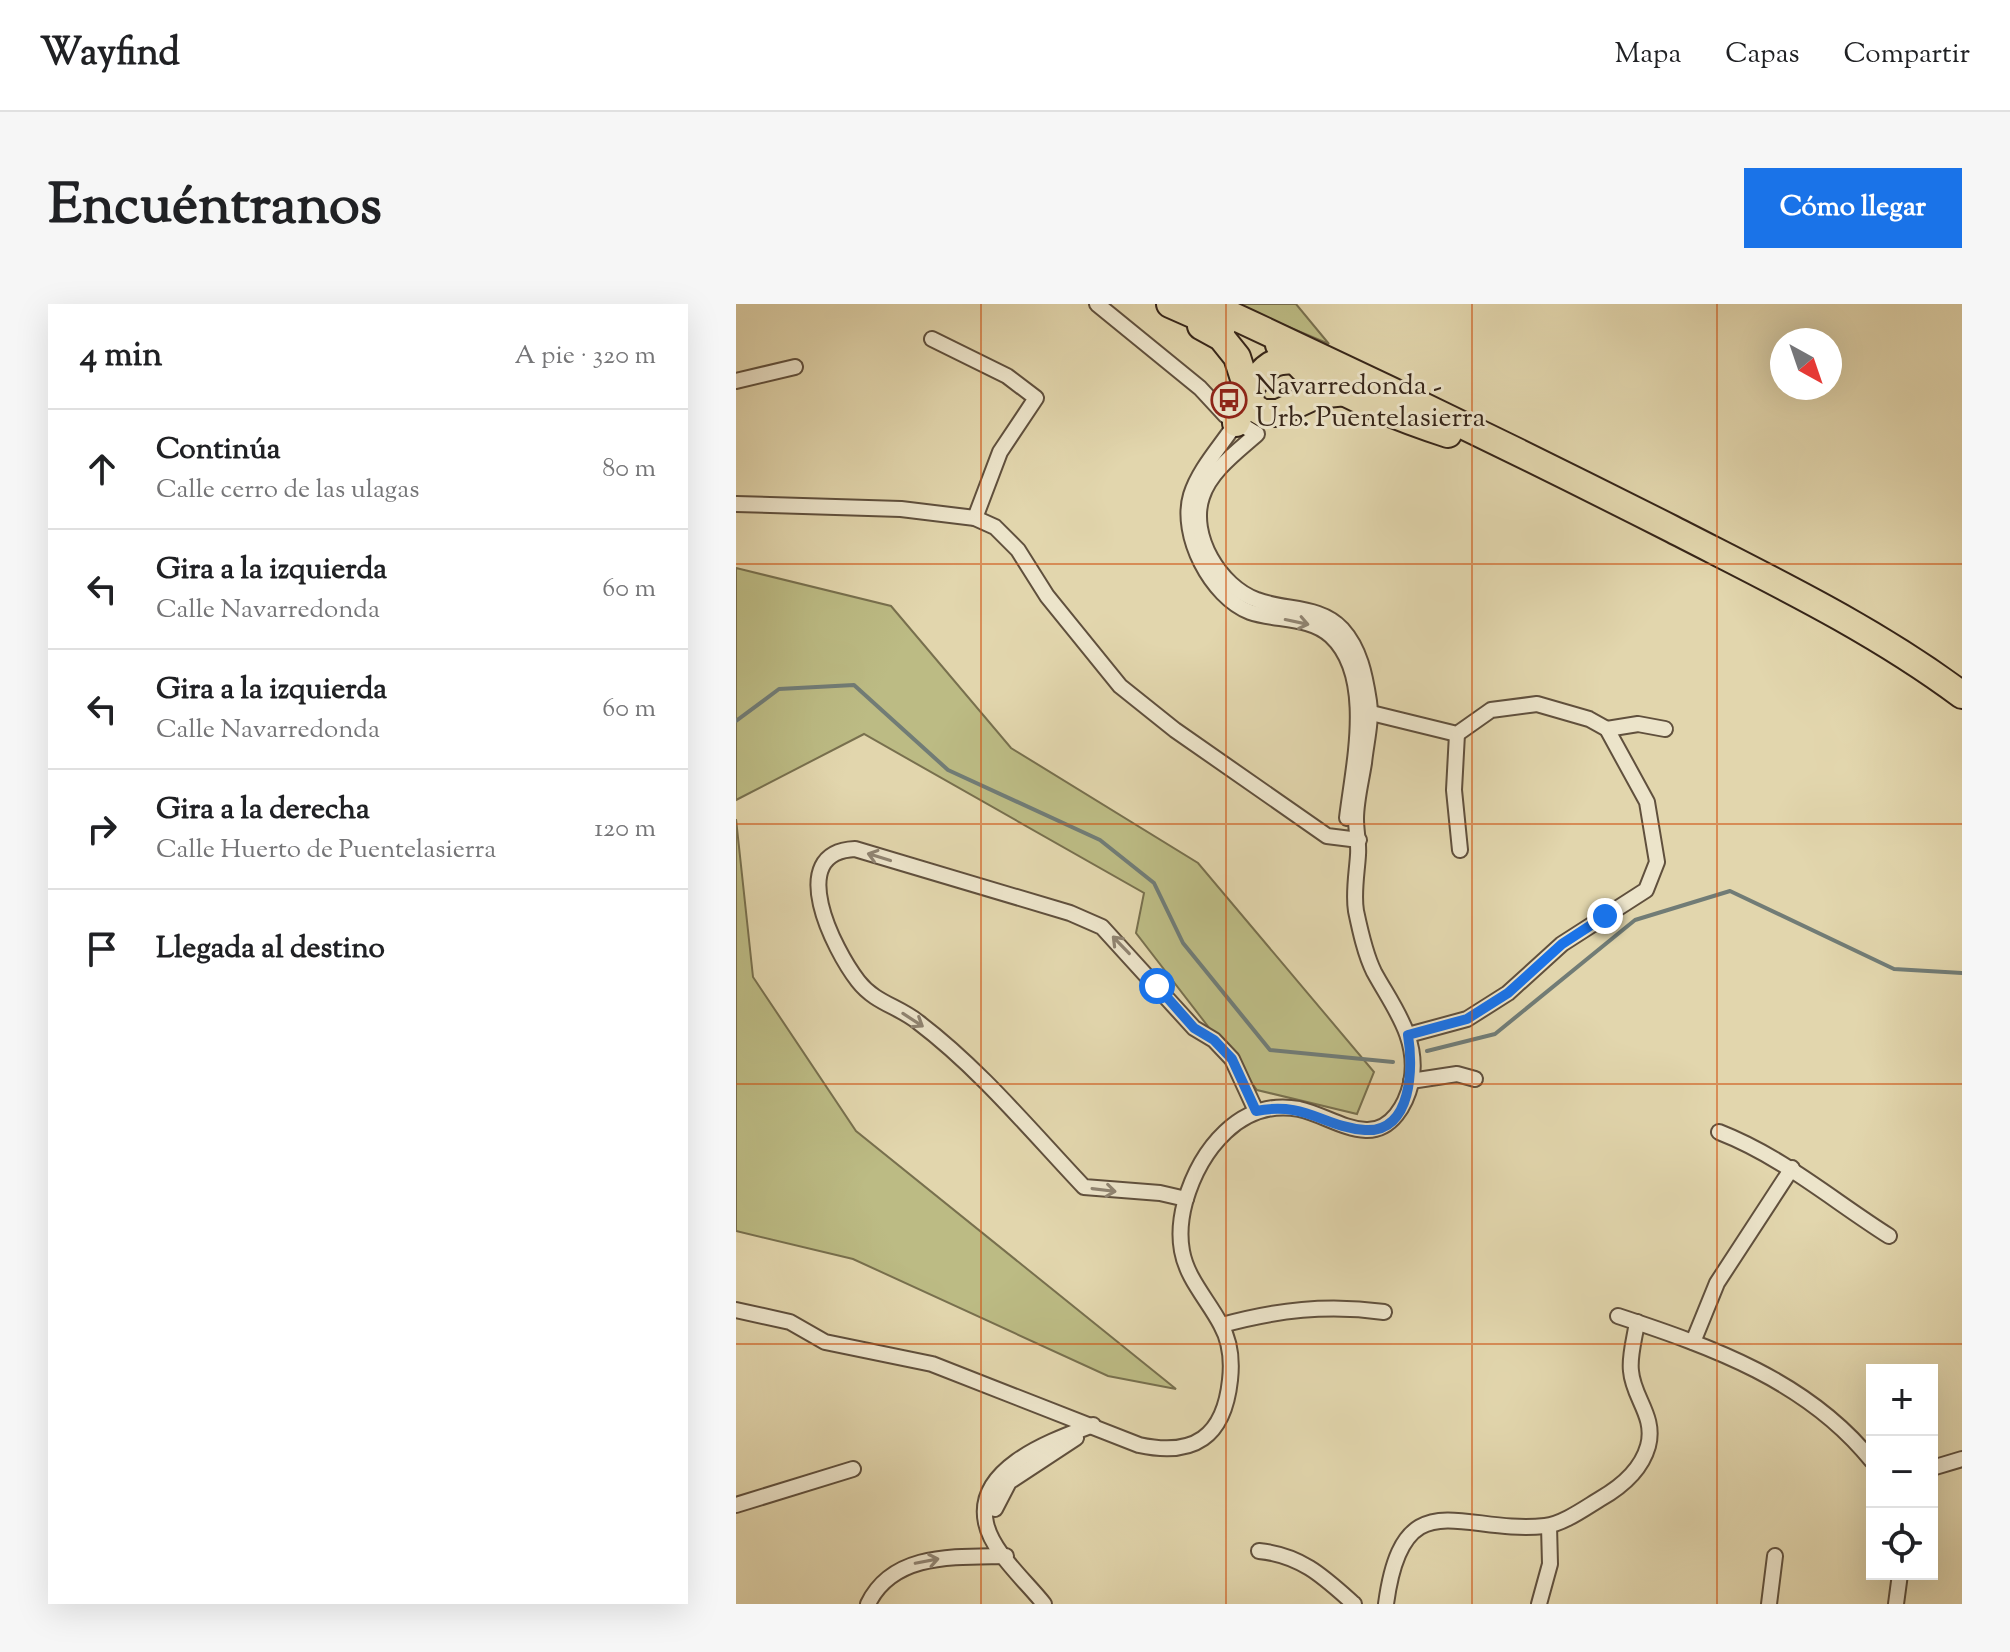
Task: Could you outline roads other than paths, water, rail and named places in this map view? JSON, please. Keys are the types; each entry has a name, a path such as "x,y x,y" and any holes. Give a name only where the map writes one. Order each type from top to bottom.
{"highway":[{"path":"1159,304 1221,337 1237,357 1253,407 1263,413 1278,413"},
{"path":"1170,304 1598,503 1717,552"},
{"path":"1207,304 1429,407 1717,552 1860,628 1962,695"},
{"path":"1236,317 1252,333 1289,350 1306,372 1404,420 1448,434"},
{"path":"1346,392 1317,395 1247,428 1248,393 1262,373 1278,361 1309,359 1403,402 1421,409 1429,407"},
{"path":"1278,413 1298,381 1297,361"}],"street":[{"path":"1097,304 1247,428"},
{"path":"932,339 1007,376 1036,398 1000,452 975,518"},
{"path":"736,381 795,367"},
{"path":"736,1310 790,1322 825,1342 932,1364 1139,1445 1162,1450 1182,1447 1210,1436 1227,1402 1229,1346 1222,1325 1194,1282 1182,1252 1180,1226 1186,1199 1215,1144 1240,1118 1256,1111 1284,1107 1364,1130 1376,1129 1395,1116 1411,1081 1408,1035 1373,970 1356,908 1359,840 1347,819 1365,710 1357,651 1340,627 1318,613 1257,600 1234,588 1218,569 1204,543 1199,512 1202,496 1247,428"},
{"path":"1247,428 1191,494 1188,512 1195,546 1208,574 1227,597 1249,612 1311,625 1331,636 1365,710"},
{"path":"736,504 901,509 975,518 995,527 1018,550 1047,596 1120,686 1175,730 1327,836 1359,840"},
{"path":"1365,710 1457,734 1491,710 1537,704 1589,719 1607,729 1647,802 1657,862 1646,890 1580,931 1498,1000 1467,1019 1408,1035"},
{"path":"1607,729 1638,724 1665,729"},
{"path":"1457,734 1454,790 1460,850"},
{"path":"1186,1199 1160,1193 1084,1187 977,1075 937,1038 916,1020 874,999 838,954 818,892 818,874 824,860 833,852 855,849 1070,913 1102,927 1194,1028 1214,1040 1232,1059 1256,1111"},
{"path":"1411,1081 1457,1074 1475,1079"},
{"path":"1719,1132 1754,1146 1792,1168 1889,1236"},
{"path":"1693,1342 1717,1283 1792,1168"},
{"path":"1222,1325 1297,1308 1348,1307 1384,1312"},
{"path":"1618,1316 1742,1360 1822,1412 1866,1454"},
{"path":"1386,1604 1389,1581 1403,1544 1414,1530 1434,1521 1454,1518 1509,1527 1549,1526 1618,1489 1638,1468 1650,1425 1630,1372 1637,1322"},
{"path":"1044,1604 1006,1556 985,1522 988,1497 1001,1475 1056,1439 1093,1425"},
{"path":"1938,1466 1962,1459"},
{"path":"736,1505 853,1469"},
{"path":"1539,1604 1550,1564 1549,1526"},
{"path":"1259,1551 1281,1553 1309,1564 1354,1604"},
{"path":"868,1604 876,1586 918,1562 1006,1556"},
{"path":"1769,1604 1775,1556"},
{"path":"1896,1604 1899,1580"}],"waterway":[{"path":"736,721 779,689 854,685 948,770 1100,840 1154,883 1183,943 1270,1050 1393,1062"},
{"path":"1427,1051 1495,1034 1635,920 1730,891 1894,969 1962,973"}],"place":[{"name":"Navarredonda - Urb. Puentelasierra","path":"1229,400"}]}
